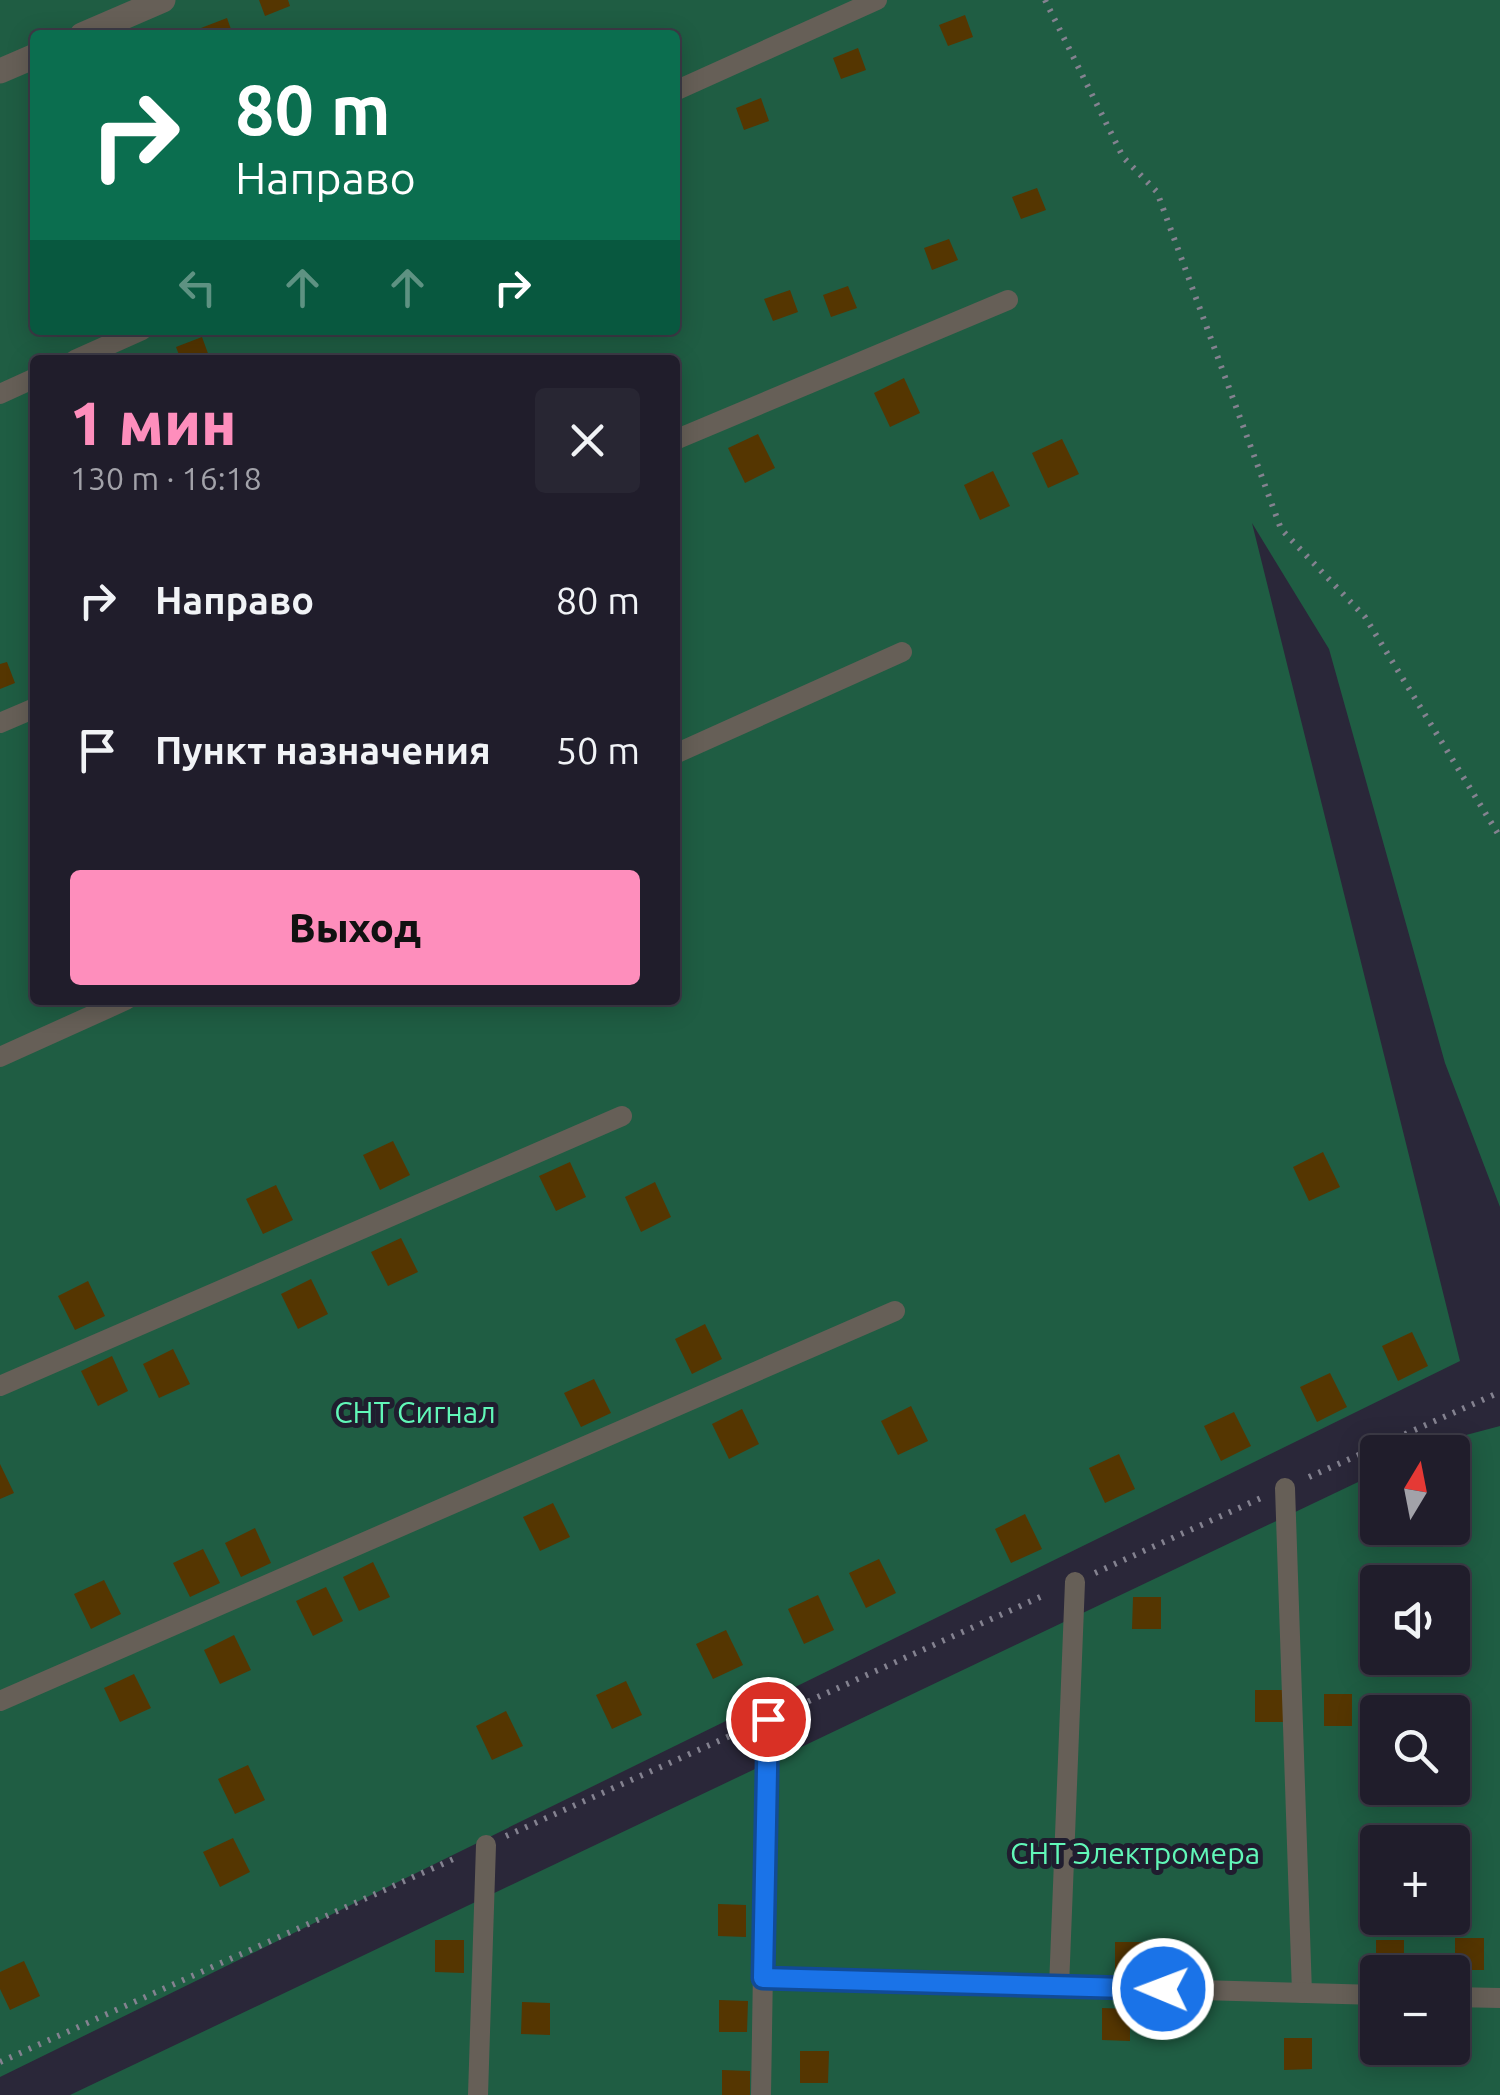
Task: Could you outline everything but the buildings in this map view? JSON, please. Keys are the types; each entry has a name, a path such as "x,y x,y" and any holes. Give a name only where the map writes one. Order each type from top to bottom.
{"street":[{"path":"94,30 163,0"},
{"path":"0,71 30,58"}],"lane":[{"path":"680,88 877,0"},
{"path":"680,438 1008,300"},
{"path":"86,355 131,335"},
{"path":"0,394 30,380"},
{"path":"680,752 902,652"},
{"path":"0,723 30,710"},
{"path":"0,1056 115,1005"},
{"path":"0,1386 622,1116"},
{"path":"0,1701 895,1311"},
{"path":"1285,1488 1302,1992"},
{"path":"1059,1986 1076,1582"},
{"path":"761,2095 768,1719"},
{"path":"478,2095 486,1845"},
{"path":"763,1978 1360,1994"},
{"path":"1470,1997 1500,1998"}],"path":[{"path":"1044,0 1123,157 1157,192 1281,529 1364,617 1500,837"}],"green space":[{"name":"СНТ Сигнал","path":"0,0 1500,0 1500,1207 1445,1063 1329,649 1252,523 1460,1361 0,2077"},
{"name":"СНТ Электромера","path":"1500,1426 1500,2095 70,2095 1360,1481 1360,1545 1470,1545 1470,1435 1466,1435"}],"route":[{"path":"768,1719 763,1978 1163,1989"}]}
